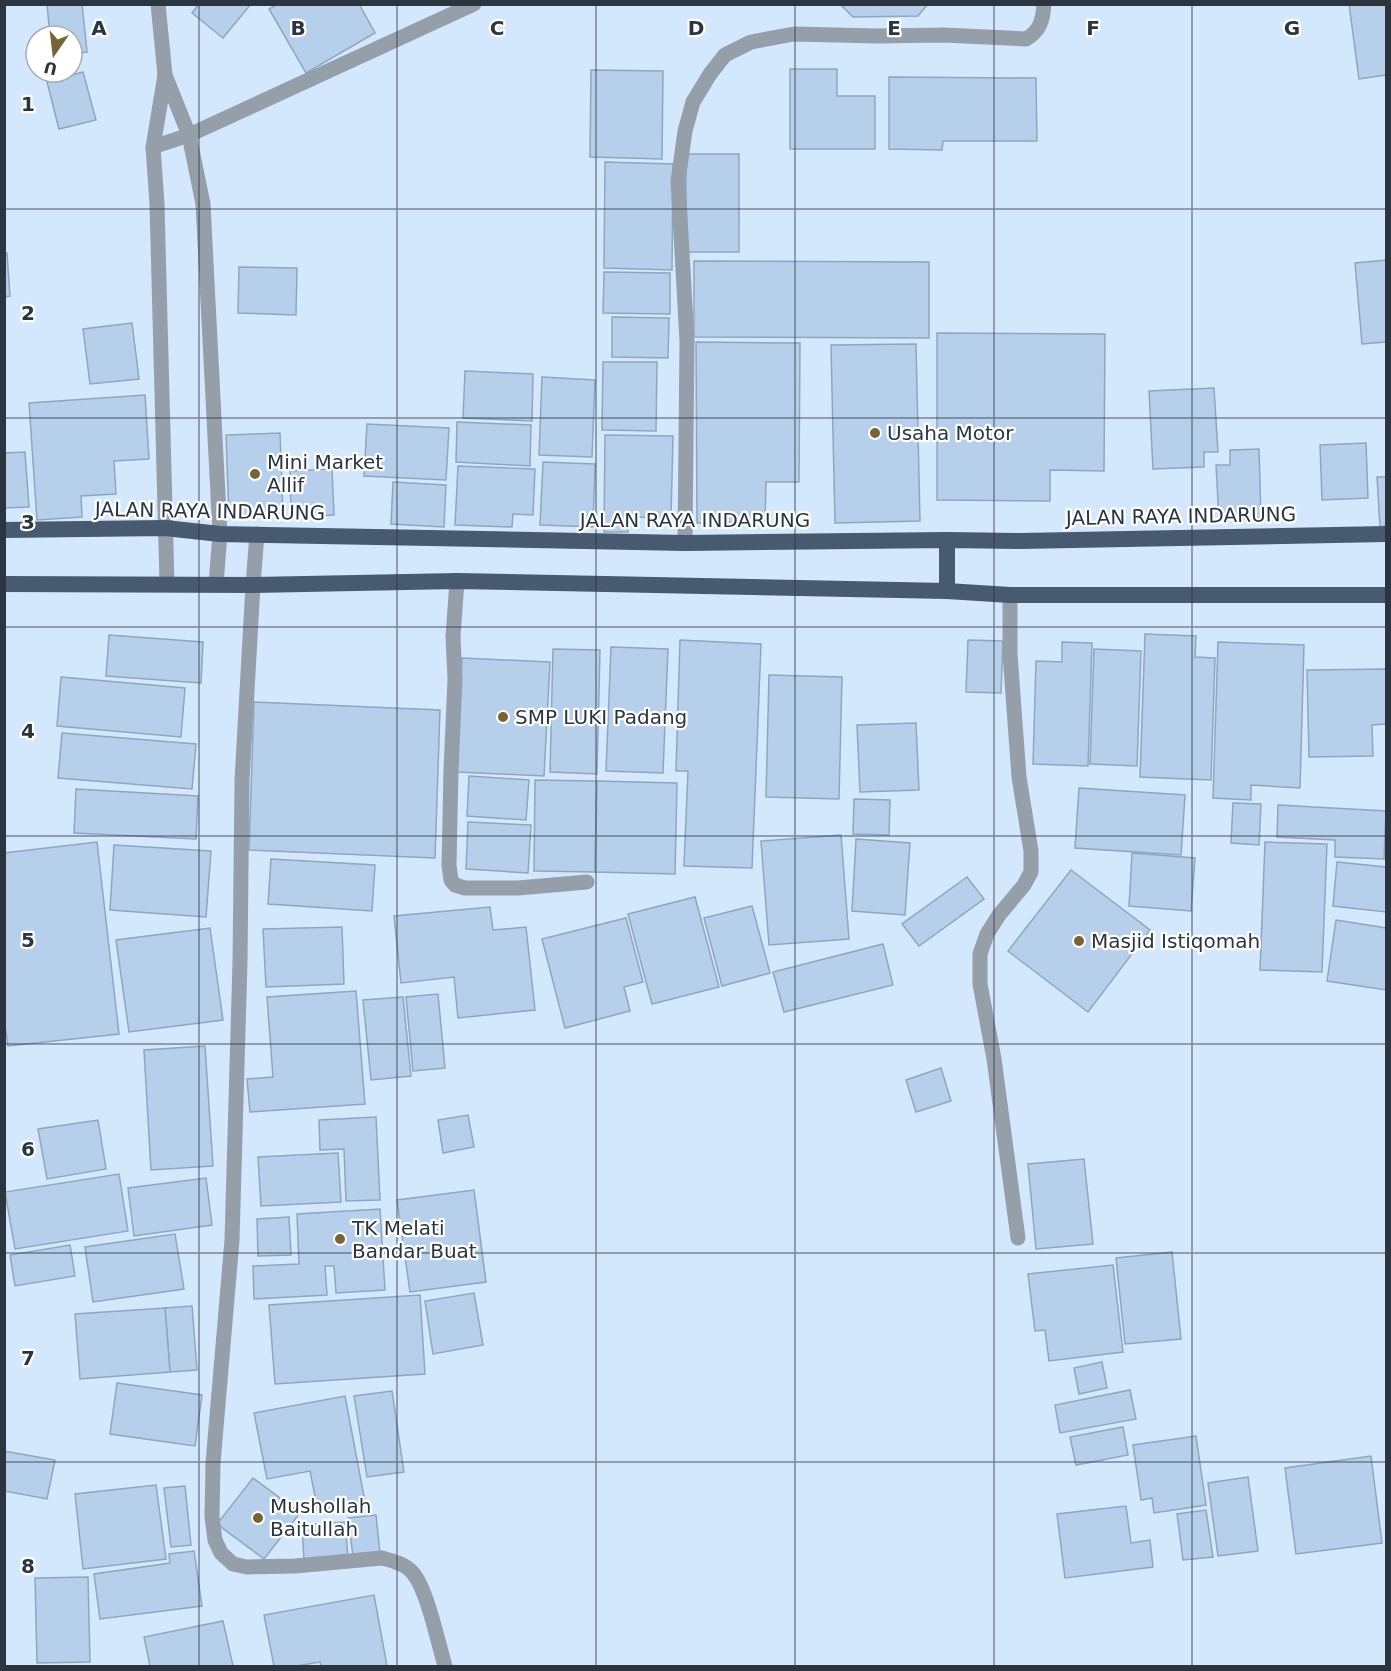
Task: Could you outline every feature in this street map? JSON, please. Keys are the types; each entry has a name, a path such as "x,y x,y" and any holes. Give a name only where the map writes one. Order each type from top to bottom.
{"highway":[{"name":"JALAN RAYA INDARUNG","path":"4,530 165,528 220,534 685,543 1021,541 1386,534"},
{"path":"947,540 947,591"},
{"path":"4,584 253,585 457,581 947,591 1010,595 1386,595"}],"street":[{"path":"158,4 165,75 153,147 157,204 167,584"},
{"path":"153,147 189,135 474,4"},
{"path":"685,543 687,341 678,181 685,131 693,102 710,74 725,55 751,42 794,34 943,35 1026,39 1039,28 1044,4"},
{"path":"165,75 189,135 203,204 220,534 216,584"},
{"path":"257,534 242,780 240,962 232,1240 213,1463 212,1517 215,1540 221,1553 233,1564 247,1567 295,1566 382,1558 396,1561 411,1571 421,1585 445,1666"},
{"path":"457,581 453,637 455,679 449,865 451,880 455,885 465,888 518,888 587,882"},
{"path":"1010,595 1010,654 1019,777 1031,851 1031,872 1024,885 999,915 987,934 980,954 980,984 994,1059 1018,1238"}],"building":[{"path":"47,4 82,4 87,52 84,52 84,24 49,24"},
{"path":"199,4 251,4 223,38 192,13"},
{"path":"278,4 359,4 375,33 306,73 269,9"},
{"path":"840,4 928,4 918,16 853,17"},
{"path":"1349,4 1386,4 1386,75 1359,79"},
{"path":"790,69 837,69 837,96 875,96 875,149 790,149"},
{"path":"591,70 663,71 662,159 590,157"},
{"path":"84,76 96,120 59,129 48,84 84,84"},
{"path":"889,77 1036,78 1037,141 943,141 942,150 889,149"},
{"path":"686,154 739,154 739,252 686,252"},
{"path":"605,162 673,164 672,270 604,268"},
{"path":"4,253 7,253 10,296 4,297"},
{"path":"1386,260 1386,342 1362,344 1355,263"},
{"path":"694,261 929,262 929,338 694,337"},
{"path":"239,267 297,268 296,315 238,313"},
{"path":"604,272 670,273 670,314 603,313"},
{"path":"612,317 669,318 668,358 612,357"},
{"path":"132,323 139,379 90,384 83,329"},
{"path":"937,333 1105,334 1104,471 1050,470 1050,501 937,500"},
{"path":"696,342 800,343 799,482 766,482 765,522 697,523"},
{"name":"Usaha Motor","path":"916,344 920,521 835,523 831,345"},
{"path":"603,362 657,362 656,431 602,430"},
{"path":"465,371 533,374 532,421 463,418"},
{"path":"542,377 595,380 592,457 539,455"},
{"path":"1214,388 1218,452 1204,452 1204,467 1153,469 1149,391"},
{"path":"145,395 149,459 114,461 116,494 81,496 82,517 37,520 29,403"},
{"path":"457,422 531,425 530,466 456,462"},
{"path":"367,424 449,428 446,480 364,476"},
{"name":"Mini Market Allif","path":"280,433 283,514 229,516 226,435"},
{"path":"605,435 673,436 671,518 628,517 628,532 604,532"},
{"path":"1366,443 1368,498 1322,500 1320,445"},
{"path":"1259,449 1261,518 1219,520 1216,465 1230,465 1230,450"},
{"path":"25,452 29,507 4,508 4,453"},
{"path":"543,462 595,464 593,527 540,525"},
{"path":"458,466 535,469 533,515 513,514 512,527 455,525"},
{"path":"332,469 334,515 291,517 290,471"},
{"path":"1377,477 1386,477 1386,526 1380,527"},
{"path":"393,482 446,485 444,527 391,524"},
{"path":"1145,634 1196,636 1195,657 1215,658 1211,780 1140,777"},
{"path":"109,635 203,642 201,683 106,676"},
{"path":"680,640 761,644 752,868 684,866 688,771 676,771"},
{"path":"968,640 1003,641 1001,693 966,692"},
{"path":"1062,642 1092,643 1088,766 1033,764 1036,661 1062,662"},
{"path":"1218,642 1304,645 1300,788 1251,785 1251,800 1213,798"},
{"path":"611,647 668,649 663,773 606,771"},
{"path":"553,649 600,650 597,774 550,772"},
{"path":"1094,649 1141,651 1137,766 1090,764"},
{"name":"SMP LUKI Padang","path":"462,658 550,662 544,776 457,772"},
{"path":"1386,669 1386,724 1372,725 1373,756 1309,757 1307,670"},
{"path":"769,675 842,677 839,799 766,797"},
{"path":"61,677 185,688 181,737 57,726"},
{"path":"254,702 440,710 435,858 249,850"},
{"path":"916,723 919,790 860,792 857,725"},
{"path":"62,733 196,744 192,789 58,778"},
{"path":"469,776 529,780 526,820 467,816"},
{"path":"535,780 597,781 595,872 534,871"},
{"path":"597,781 677,783 675,874 595,872"},
{"path":"1079,788 1185,795 1181,855 1075,848"},
{"path":"76,789 198,796 196,839 74,833"},
{"path":"854,799 890,800 889,835 853,834"},
{"path":"1233,803 1261,804 1259,845 1231,843"},
{"path":"1278,805 1386,811 1384,859 1335,857 1335,840 1277,837"},
{"path":"468,822 531,825 528,873 466,869"},
{"path":"841,835 849,939 769,945 761,841"},
{"path":"856,839 910,843 905,915 852,911"},
{"path":"97,842 119,1034 8,1046 4,1017 4,853"},
{"path":"1265,842 1327,844 1322,972 1260,970"},
{"path":"114,845 211,851 206,917 110,910"},
{"path":"1132,853 1195,858 1191,911 1129,906"},
{"path":"271,859 375,865 372,911 268,904"},
{"path":"1337,862 1386,867 1386,912 1333,906"},
{"name":"Masjid Istiqomah","path":"1071,870 1150,930 1088,1012 1008,951"},
{"path":"967,877 984,899 919,946 902,924"},
{"path":"695,897 719,987 652,1004 628,914"},
{"path":"752,906 770,973 722,986 704,918"},
{"path":"490,907 493,930 526,927 535,1010 458,1018 454,977 401,983 394,916"},
{"path":"626,918 643,982 624,987 630,1011 565,1028 542,939"},
{"path":"1336,920 1386,928 1386,990 1327,981"},
{"path":"342,927 344,984 266,987 263,929"},
{"path":"210,928 223,1020 129,1032 116,940"},
{"path":"883,944 893,985 784,1012 773,972"},
{"path":"356,991 365,1104 250,1112 247,1079 273,1077 267,997"},
{"path":"438,994 445,1068 413,1071 406,997"},
{"path":"403,997 411,1076 371,1080 363,1000"},
{"path":"205,1046 213,1166 151,1170 144,1050"},
{"path":"941,1068 951,1101 916,1112 906,1080"},
{"path":"468,1115 474,1147 443,1153 438,1120"},
{"path":"376,1117 380,1200 346,1201 344,1149 320,1150 319,1120"},
{"path":"98,1120 106,1169 47,1179 38,1129"},
{"path":"338,1153 341,1202 261,1206 258,1157"},
{"path":"1084,1159 1093,1244 1036,1249 1028,1164"},
{"path":"119,1174 128,1231 15,1249 5,1192"},
{"path":"206,1178 212,1225 134,1236 128,1188"},
{"path":"474,1190 486,1282 410,1292 397,1200"},
{"name":"TK Melati Bandar Buat","path":"380,1209 385,1290 336,1293 334,1266 325,1266 327,1295 254,1299 253,1266 299,1264 297,1214"},
{"path":"289,1217 291,1255 258,1256 257,1219"},
{"path":"175,1234 184,1289 93,1302 85,1247"},
{"path":"70,1245 75,1276 15,1286 10,1255"},
{"path":"1172,1252 1181,1339 1125,1344 1116,1258"},
{"path":"1113,1265 1123,1352 1049,1361 1045,1330 1035,1331 1028,1274"},
{"path":"474,1293 483,1345 433,1354 425,1301"},
{"path":"420,1295 425,1374 275,1384 269,1305"},
{"path":"192,1306 197,1370 170,1372 165,1308"},
{"path":"165,1308 170,1372 80,1379 75,1314"},
{"path":"1102,1362 1107,1388 1079,1394 1074,1368"},
{"path":"117,1383 202,1395 195,1446 110,1434"},
{"path":"1130,1390 1136,1419 1060,1433 1055,1405"},
{"path":"392,1391 404,1472 367,1477 354,1396"},
{"path":"345,1396 365,1502 318,1511 310,1471 267,1479 254,1413"},
{"path":"1123,1427 1128,1455 1076,1465 1070,1437"},
{"path":"1196,1436 1206,1505 1154,1513 1152,1498 1141,1500 1133,1445"},
{"path":"4,1451 55,1460 47,1499 4,1491"},
{"path":"1371,1456 1382,1543 1296,1554 1285,1468"},
{"path":"1248,1477 1258,1551 1218,1556 1208,1483"},
{"name":"Mushollah Baitullah","path":"253,1478 300,1513 264,1559 217,1524"},
{"path":"156,1485 166,1559 83,1569 75,1494"},
{"path":"185,1486 191,1545 171,1547 164,1488"},
{"path":"1126,1506 1131,1543 1150,1540 1153,1567 1065,1578 1057,1514"},
{"path":"1206,1510 1213,1557 1183,1560 1177,1514"},
{"path":"376,1515 380,1553 353,1556 348,1518"},
{"path":"345,1522 348,1558 304,1560 302,1525"},
{"path":"194,1551 202,1606 100,1619 94,1574 170,1563 169,1554"},
{"path":"88,1577 90,1662 37,1663 35,1578"},
{"path":"374,1595 387,1666 321,1666 320,1662 296,1666 274,1666 264,1615"},
{"path":"223,1621 233,1666 150,1666 144,1637"}],"place":[{"name":"Usaha Motor","path":"875,433"},
{"name":"Mini Market Allif","path":"255,474"},
{"name":"SMP LUKI Padang","path":"503,717"},
{"name":"Masjid Istiqomah","path":"1079,941"},
{"name":"TK Melati Bandar Buat","path":"340,1239"},
{"name":"Mushollah Baitullah","path":"258,1518"}]}
